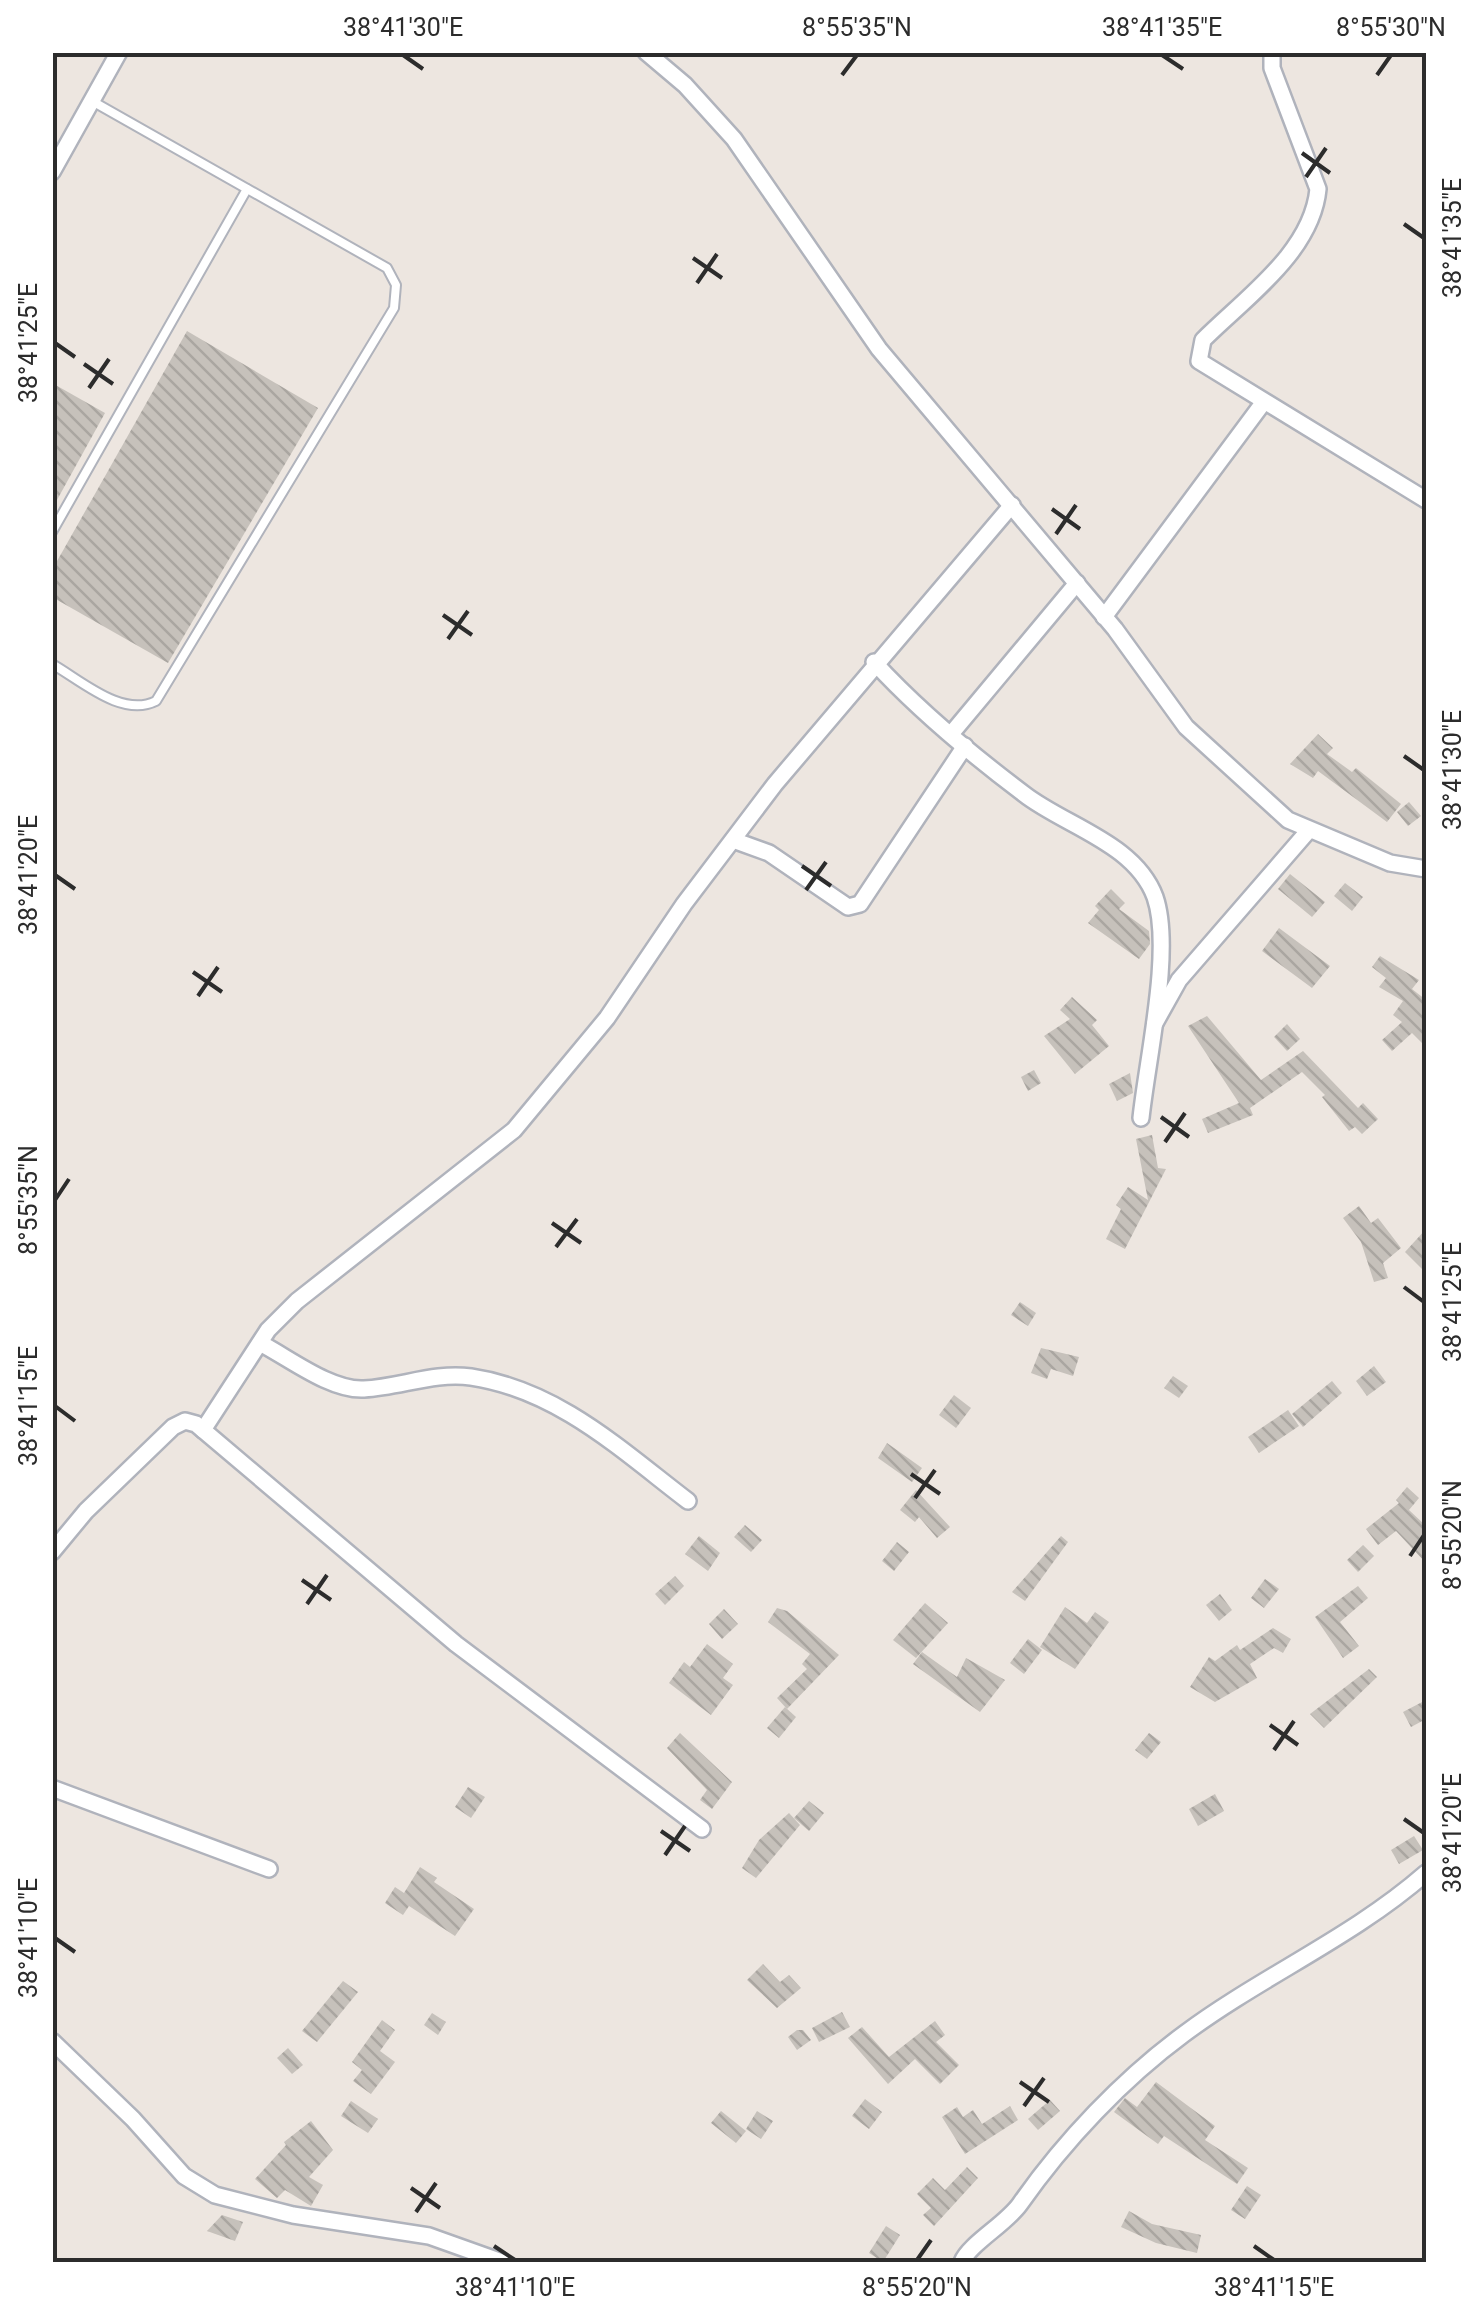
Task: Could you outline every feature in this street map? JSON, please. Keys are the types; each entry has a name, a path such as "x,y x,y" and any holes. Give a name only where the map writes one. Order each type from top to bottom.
{"street":[{"path":"52,172 119,52"},
{"path":"646,52 686,86 734,140 879,349 1104,616 1186,728 1288,820 1390,864 1426,869"},
{"path":"1272,52 1278,84 1318,189 1316,207 1296,246 1203,340 1197,352 1204,368 1426,500"},
{"path":"1104,616 1262,403"},
{"path":"203,1430 260,1343 297,1301 514,1130 607,1018 732,840 874,662 1012,506"},
{"path":"951,734 1077,583"},
{"path":"874,662 910,700 1027,797 1108,844 1143,875 1155,897 1162,938 1141,1118"},
{"path":"732,840 768,853 838,902 848,907 860,904 965,746"},
{"path":"1151,1031 1178,980 1309,830"},
{"path":"260,1343 338,1384 361,1390 442,1376 468,1376 514,1388 570,1411 688,1501"},
{"path":"52,1552 86,1511 172,1427 186,1421 203,1430 456,1644 702,1829"},
{"path":"52,1788 269,1869"},
{"path":"962,2262 999,2229 1044,2170 1135,2074 1186,2032 1312,1954 1426,1874"},
{"path":"52,2042 133,2118 184,2176 215,2195 293,2215 429,2236 502,2262"}],"lane":[{"path":"52,664 123,704 143,708 156,701 394,308 396,285 387,268 92,101"},
{"path":"52,532 247,189"}],"building":[{"path":"187,331 318,408 168,663 52,597 52,570"},
{"path":"52,383 105,413 52,509"},
{"path":"1318,734 1333,748 1327,754 1352,772 1356,768 1401,804 1387,822 1318,771 1313,778 1290,764"},
{"path":"1409,802 1421,816 1408,826 1397,812"},
{"path":"1290,874 1325,902 1312,917 1278,889"},
{"path":"1345,883 1363,897 1352,911 1334,896"},
{"path":"1111,889 1125,903 1119,909 1149,931 1150,944 1139,959 1088,923 1099,910 1095,906"},
{"path":"1279,928 1330,966 1312,988 1262,951"},
{"path":"1380,956 1419,980 1412,989 1426,1000 1426,1047 1412,1033 1392,1051 1382,1040 1402,1022 1393,1015 1403,1001 1379,987 1386,978 1372,967"},
{"path":"1072,997 1097,1020 1092,1025 1109,1046 1075,1074 1044,1036 1070,1019 1060,1010"},
{"path":"1207,1016 1261,1080 1303,1051 1358,1108 1363,1103 1378,1119 1362,1134 1355,1127 1349,1131 1322,1097 1325,1095 1302,1072 1250,1108 1253,1115 1208,1133 1202,1119 1239,1103 1188,1026"},
{"path":"1287,1024 1300,1039 1287,1051 1274,1037"},
{"path":"1034,1070 1041,1083 1028,1091 1021,1077"},
{"path":"1130,1073 1133,1093 1117,1101 1109,1084"},
{"path":"1152,1135 1158,1168 1166,1169 1125,1249 1106,1239 1121,1209 1116,1205 1128,1187 1148,1200 1136,1139"},
{"path":"1359,1206 1371,1223 1378,1218 1401,1248 1383,1263 1388,1278 1374,1282 1361,1242 1343,1218"},
{"path":"1426,1229 1426,1273 1405,1252"},
{"path":"1020,1302 1036,1313 1028,1326 1011,1315"},
{"path":"1041,1348 1079,1357 1073,1376 1051,1369 1047,1379 1031,1373"},
{"path":"1374,1366 1386,1382 1367,1396 1356,1381"},
{"path":"1173,1376 1188,1386 1179,1398 1164,1388"},
{"path":"1332,1381 1342,1393 1303,1427 1292,1414"},
{"path":"954,1395 971,1408 956,1428 939,1415"},
{"path":"1288,1410 1299,1426 1259,1453 1248,1437"},
{"path":"887,1443 922,1468 912,1482 878,1458"},
{"path":"1407,1487 1419,1498 1409,1510 1426,1526 1426,1563 1396,1531 1378,1545 1366,1529 1399,1503 1396,1500"},
{"path":"916,1490 950,1527 937,1538 919,1517 915,1522 900,1510"},
{"path":"745,1525 762,1540 751,1552 734,1537"},
{"path":"699,1536 720,1553 708,1571 685,1554"},
{"path":"1061,1536 1068,1542 1025,1601 1012,1592"},
{"path":"897,1542 909,1552 894,1571 882,1561"},
{"path":"1363,1545 1374,1556 1358,1572 1347,1560"},
{"path":"675,1576 684,1586 665,1605 655,1594"},
{"path":"1265,1579 1279,1589 1264,1608 1251,1598"},
{"path":"1358,1586 1368,1598 1340,1622 1359,1646 1343,1658 1315,1617"},
{"path":"1220,1594 1232,1610 1219,1621 1206,1605"},
{"path":"925,1603 948,1623 916,1658 893,1640"},
{"path":"1065,1607 1087,1623 1095,1612 1109,1622 1075,1669 1040,1647"},
{"path":"777,1608 787,1611 839,1655 787,1709 777,1698 807,1669 802,1664 810,1654 768,1622"},
{"path":"724,1609 738,1624 722,1639 709,1624"},
{"path":"1273,1628 1291,1639 1283,1653 1274,1648 1250,1664 1257,1678 1215,1702 1190,1687 1209,1657 1215,1661 1237,1645 1240,1650"},
{"path":"1028,1639 1042,1650 1024,1674 1010,1663"},
{"path":"707,1644 733,1664 723,1678 733,1685 711,1715 669,1683 684,1662 690,1667"},
{"path":"922,1652 957,1677 966,1658 1005,1680 980,1712 913,1664"},
{"path":"1369,1669 1377,1677 1324,1728 1310,1714"},
{"path":"1426,1700 1426,1719 1411,1727 1403,1712"},
{"path":"785,1707 796,1717 779,1738 767,1728"},
{"path":"680,1733 732,1782 712,1809 700,1800 707,1790 667,1748"},
{"path":"1149,1733 1161,1742 1147,1759 1135,1750"},
{"path":"468,1787 485,1797 471,1818 455,1807"},
{"path":"1215,1794 1224,1811 1198,1826 1189,1809"},
{"path":"809,1801 824,1813 809,1831 794,1818"},
{"path":"789,1813 800,1825 756,1878 742,1868 759,1840"},
{"path":"1414,1836 1423,1850 1399,1864 1391,1850"},
{"path":"420,1867 437,1878 434,1882 474,1909 455,1936 409,1906 403,1915 385,1903 395,1887 404,1893"},
{"path":"763,1964 780,1982 789,1975 801,1988 777,2008 747,1980"},
{"path":"343,1981 358,1992 317,2042 302,2031"},
{"path":"842,2012 850,2027 819,2042 812,2028"},
{"path":"432,2013 446,2022 438,2035 424,2025"},
{"path":"382,2020 395,2030 380,2051 395,2062 371,2094 353,2081 362,2070 352,2062"},
{"path":"935,2021 945,2035 936,2042 959,2065 940,2084 915,2059 888,2084 848,2038 862,2027 889,2057"},
{"path":"803,2030 811,2040 797,2050 788,2037"},
{"path":"288,2048 303,2065 292,2074 277,2058"},
{"path":"1156,2082 1215,2126 1205,2140 1248,2168 1237,2184 1164,2136 1158,2144 1114,2112 1125,2098 1137,2107"},
{"path":"865,2099 882,2112 869,2129 852,2116"},
{"path":"1050,2100 1060,2111 1038,2130 1028,2119"},
{"path":"351,2101 378,2119 368,2133 341,2116"},
{"path":"1010,2106 1018,2120 965,2154 942,2117 957,2107 963,2117 973,2110 982,2124"},
{"path":"721,2111 746,2131 736,2143 711,2123"},
{"path":"757,2111 773,2121 761,2139 746,2129"},
{"path":"311,2121 333,2150 309,2177 323,2185 311,2206 285,2190 277,2198 255,2179 286,2145 284,2142"},
{"path":"967,2167 978,2178 934,2226 923,2215 931,2208 917,2194 933,2178 945,2190"},
{"path":"1247,2186 1261,2195 1245,2219 1231,2210"},
{"path":"1129,2211 1152,2224 1201,2235 1197,2253 1156,2243 1121,2227"},
{"path":"222,2215 243,2222 235,2241 207,2231"},
{"path":"886,2226 900,2235 883,2262 869,2253"}]}
